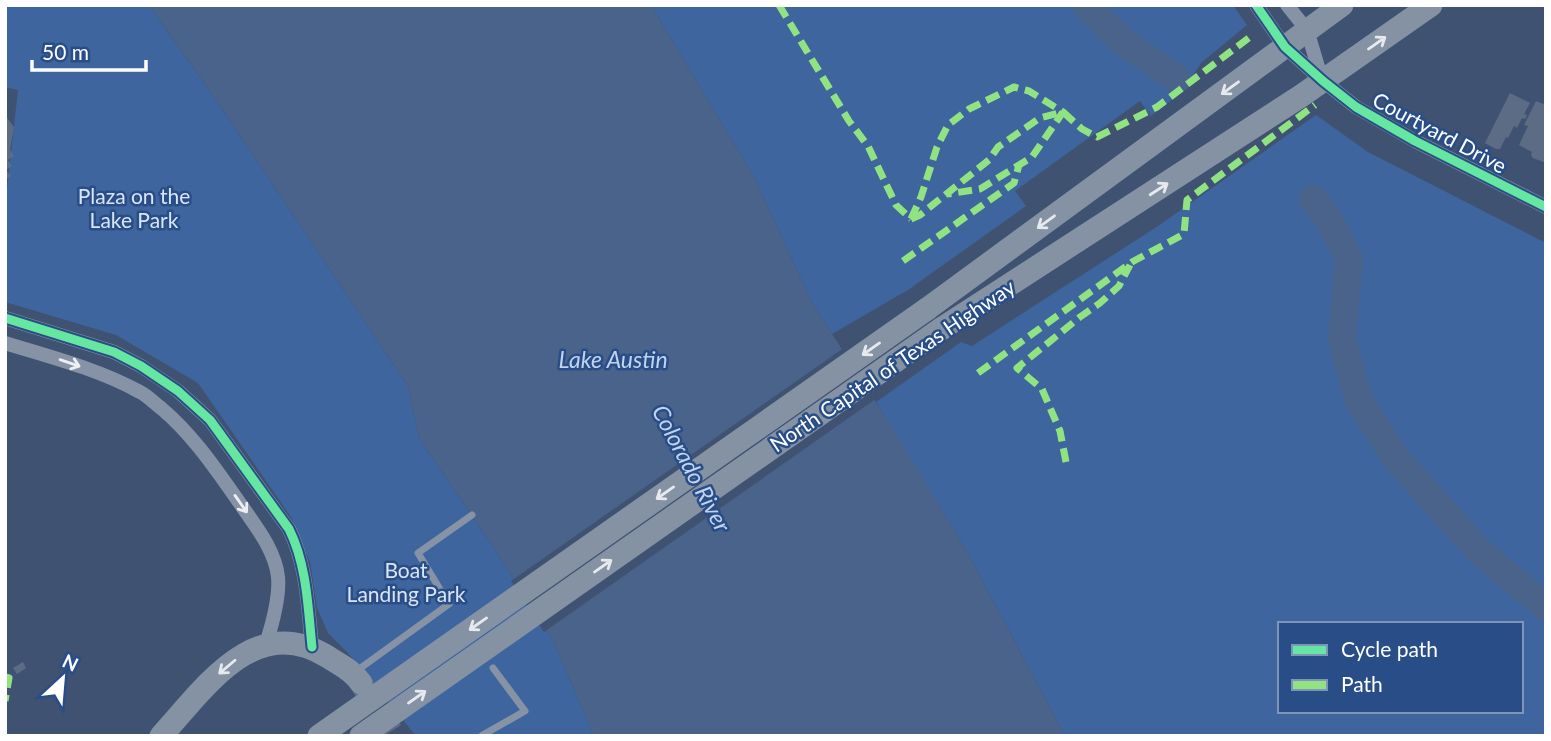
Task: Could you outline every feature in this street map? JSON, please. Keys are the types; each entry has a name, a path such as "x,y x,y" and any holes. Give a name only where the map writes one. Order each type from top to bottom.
{"highway":[{"name":"North Capital of Texas Highway","path":"319,736 927,309 1342,5"},
{"name":"North Capital of Texas Highway","path":"361,736 941,329 1323,81 1431,5"},
{"path":"162,736 224,667 244,653 266,644 289,642 312,647 357,678"}],"street":[{"name":"Courtyard Drive","path":"1256,5 1285,47 1356,107 1405,136 1546,207"},
{"path":"1287,5 1307,30 1323,81"},
{"path":"5,318 114,352 178,391 210,421 289,529 298,547 312,647"},
{"path":"5,343 102,374 143,393 202,448 255,525 275,562 278,593 266,644"}],"lane":[{"path":"357,678 449,604 418,553 472,515"},
{"path":"481,736 524,711 493,668"}],"green space":[{"name":"Plaza on the Lake Park","path":"5,5 149,5 408,386 419,438 553,640 594,736 416,736 347,652 328,633 317,608 310,562 291,517 198,383 116,335 5,302 5,206 18,90 5,87"},
{"path":"651,5 1233,5 1247,25 1201,63 1183,91 1151,116 1140,101 1015,191 1026,206 908,290 832,334 812,303 755,179"},
{"path":"1316,115 1368,152 1546,243 1546,736 1065,736 966,550 876,402 961,342 972,346 1158,226"}],"water":[{"name":"Lake Austin","path":"149,5 651,5 755,179 812,303 890,424 966,550 1065,736 594,736 553,640 419,438 408,386"}],"pier":[{"path":"845,347 877,398 544,632 511,581"}],"building":[{"path":"1510,93 1530,103 1524,114 1527,115 1525,119 1522,118 1517,128 1514,126 1500,149 1496,149 1485,143"},
{"path":"1536,101 1546,105 1546,163 1533,158 1532,152 1519,145 1528,126 1524,125"},
{"path":"5,115 14,127 10,150 14,156 8,160 12,166 6,170 11,176 5,180"},
{"path":"23,662 26,668 17,674 13,668"}],"waterway":[{"path":"1086,5 1121,40 1177,79"},
{"path":"1313,199 1329,220 1349,259 1342,339 1358,399 1395,457 1479,551 1546,607"}],"tunnel":[{"path":"361,683 394,736"}],"marked path":[{"path":"779,5 849,121 868,146 896,205 911,219"},
{"path":"911,219 920,215 989,160 998,147 1040,118 1063,112 1082,129 1097,137 1157,107 1254,34"},
{"path":"911,219 937,147 948,125 969,109 1014,87 1029,91 1063,112 1032,157 980,189 948,194"},
{"path":"978,373 1132,262 1184,234 1187,200 1315,105"},
{"path":"903,261 1014,183 1019,165"},
{"path":"1066,462 1060,431 1042,389 1017,368 1119,286 1130,265"},
{"path":"5,677 9,678 5,701"}],"cycle path":[{"path":"1256,5 1285,47 1356,107 1415,141 1546,207"},
{"path":"5,318 114,352 178,391 210,420 289,529 303,572 312,647"}],"water label":[{"name":"Colorado River","path":"692,468"}],"park label":[{"name":"Boat Landing Park","path":"406,581"}]}
